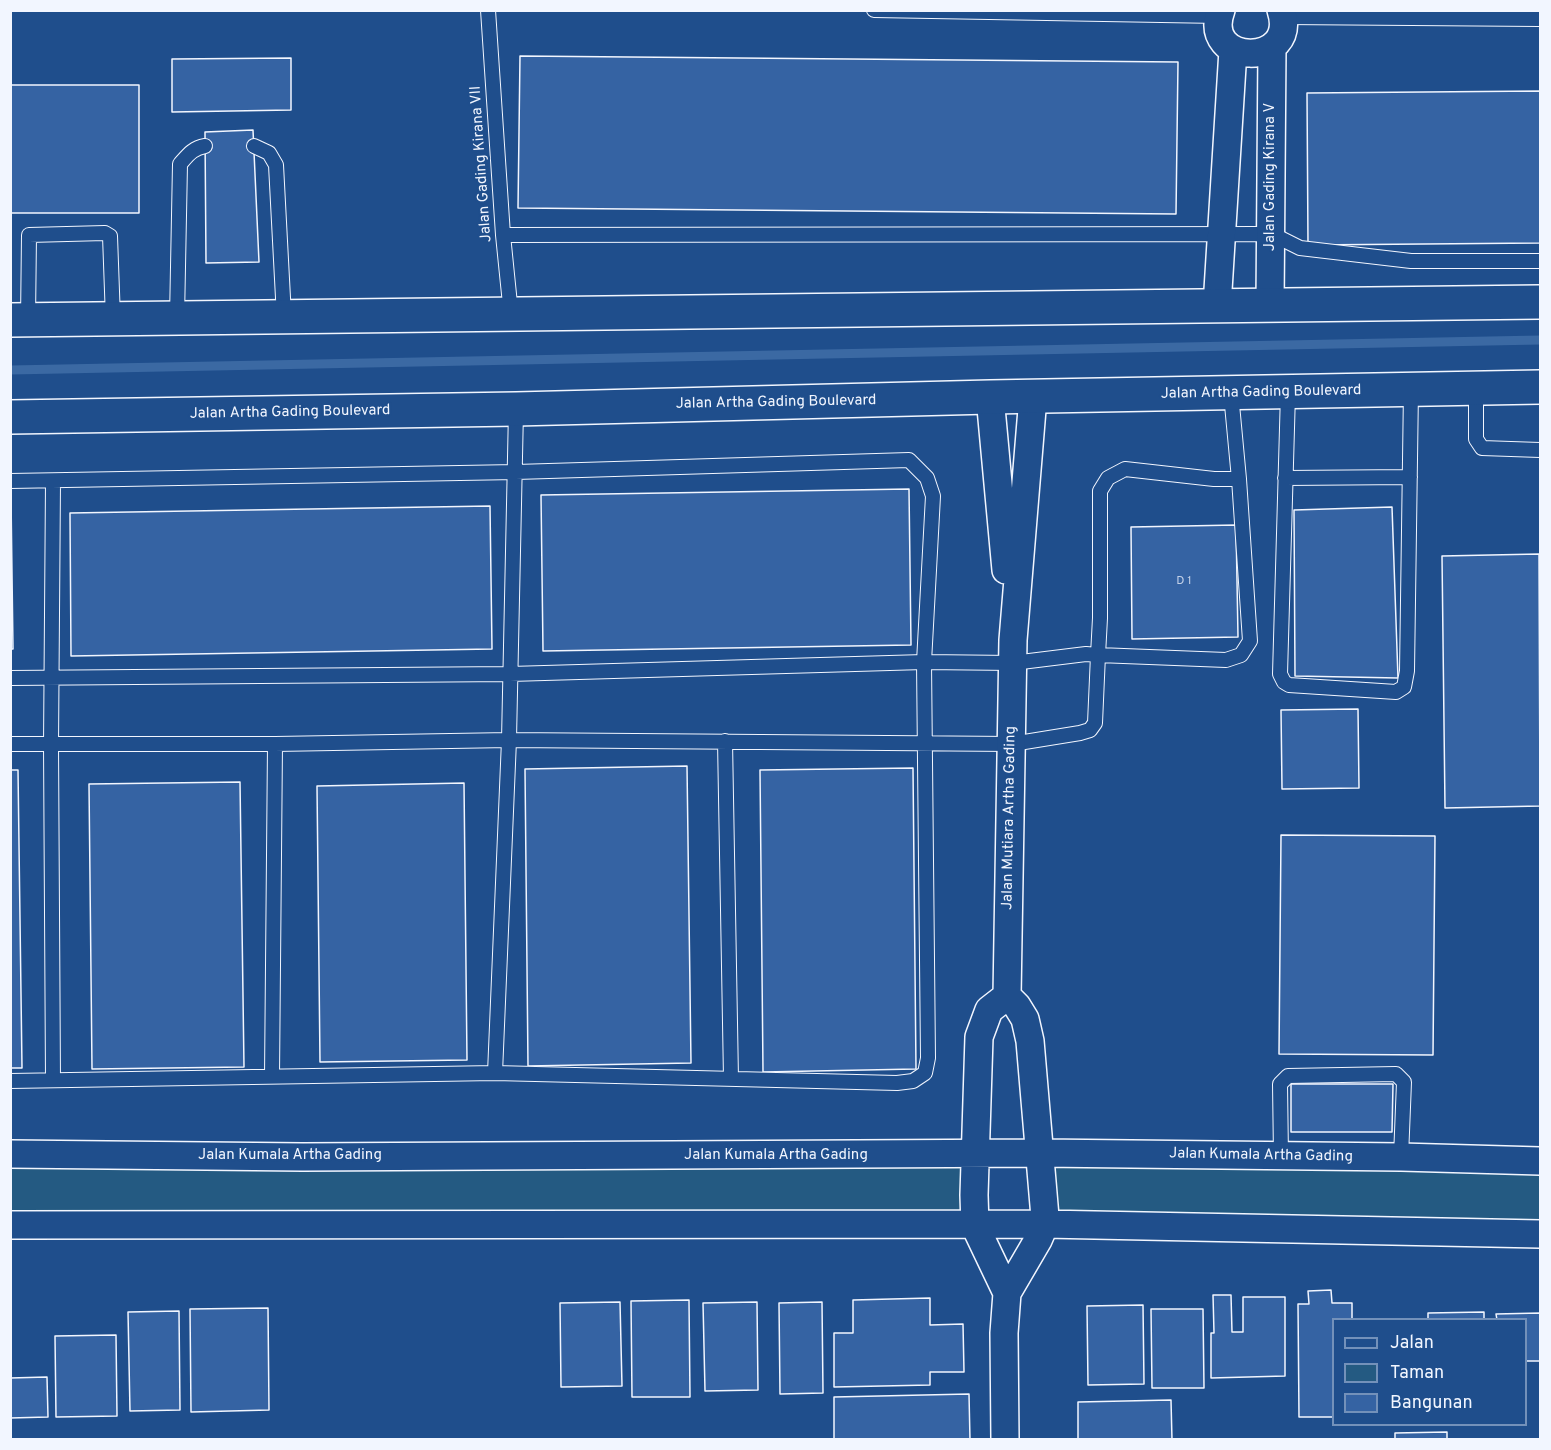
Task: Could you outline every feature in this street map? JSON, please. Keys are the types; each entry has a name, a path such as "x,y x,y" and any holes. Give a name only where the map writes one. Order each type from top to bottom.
{"main road":[{"path":"19,320 1540,303"},
{"name":"Jalan Artha Gading Boulevard","path":"10,417 516,409 990,397 1540,387"}],"street":[{"path":"1220,13 1219,29 1224,40 1233,50 1250,55 1272,48 1281,36 1282,14"},
{"name":"Jalan Gading Kirana V","path":"1270,306 1272,48"},
{"path":"1217,306 1233,50"},
{"name":"Jalan Mutiara Artha Gading","path":"990,397 1013,652"},
{"name":"Jalan Mutiara Artha Gading","path":"1007,996 1013,652 1033,397"},
{"path":"1005,1440 1004,1333 1007,1293 1045,1224 1041,1153 1030,1041 1024,1019 1017,1006 1007,996 989,1010 979,1036 975,1226 1007,1293"},
{"name":"Jalan Kumala Artha Gading","path":"10,1154 303,1157 1041,1153 1540,1161"},
{"path":"10,1225 975,1226 1045,1224 1540,1234"}],"lane":[{"name":"Jalan Gading Kirana VII","path":"488,10 503,235 511,314"},
{"path":"874,10 1220,13"},
{"path":"1282,14 1540,19"},
{"path":"177,318 180,164 190,152 198,147 206,146"},
{"path":"254,146 269,153 276,165 284,317"},
{"path":"19,320 29,236 105,233 110,236 113,319"},
{"path":"503,235 1272,234 1300,248 1412,261 1540,261"},
{"path":"1476,388 1476,439 1482,448 1540,450"},
{"path":"1288,393 1280,674 1284,682 1289,685 1396,692 1404,687 1407,671 1411,389"},
{"path":"10,678 510,674 924,662 1013,652 1226,660 1241,655 1250,641 1231,394"},
{"path":"495,1073 508,740 516,409"},
{"path":"10,482 516,472 909,460 927,478 933,496 924,662 928,1058 925,1073 913,1081 897,1083 495,1073 10,1081"},
{"path":"10,744 275,744 508,740 1012,744 1090,730 1095,723 1100,618 1100,491 1108,478 1125,470 1214,479 1239,479"},
{"path":"1285,478 1410,477"},
{"path":"53,482 51,745 53,1080"},
{"path":"725,741 731,1079"},
{"path":"272,1076 275,744"},
{"path":"1281,1157 1280,1084 1288,1076 1396,1074 1404,1082 1401,1157"}],"green space":[{"path":"1041,1153 1540,1157 1540,1234 1045,1224"},
{"path":"11,1154 976,1155 977,1232 11,1227"}],"building":[{"path":"520,56 1178,62 1176,214 518,208"},
{"path":"291,58 291,110 172,112 172,59"},
{"path":"10,85 139,85 139,213 10,213"},
{"path":"1540,91 1540,243 1308,245 1307,93"},
{"path":"253,130 259,262 206,263 205,132"},
{"path":"909,489 911,645 543,651 541,495"},
{"path":"11,498 13,649 10,649"},
{"path":"490,506 492,649 71,656 70,513"},
{"path":"1392,507 1398,678 1295,676 1294,510"},
{"path":"1236,525 1238,637 1132,639 1131,527"},
{"path":"1539,554 1540,806 1445,808 1442,556"},
{"path":"1358,709 1359,788 1282,789 1281,710"},
{"path":"687,766 691,1063 528,1066 525,769"},
{"path":"913,768 916,1069 763,1072 760,770"},
{"path":"10,770 18,770 22,1068 10,1068"},
{"path":"240,782 244,1067 92,1069 89,784"},
{"path":"464,783 467,1060 320,1062 317,786"},
{"path":"1281,835 1435,836 1433,1055 1279,1054"},
{"path":"1291,1084 1393,1084 1392,1132 1291,1132"},
{"path":"1331,1290 1332,1303 1352,1303 1352,1318 1332,1318 1332,1417 1299,1417 1298,1304 1309,1304 1308,1291"},
{"path":"1213,1295 1231,1295 1232,1332 1243,1332 1243,1297 1285,1297 1285,1376 1211,1378 1211,1333 1214,1333"},
{"path":"930,1298 930,1325 963,1324 964,1372 930,1372 930,1385 834,1387 834,1333 853,1333 853,1300"},
{"path":"689,1300 690,1397 632,1397 631,1301"},
{"path":"620,1302 622,1386 561,1387 560,1303"},
{"path":"757,1302 758,1390 705,1391 703,1303"},
{"path":"822,1302 823,1393 780,1394 779,1303"},
{"path":"1143,1305 1144,1384 1088,1385 1087,1306"},
{"path":"268,1308 269,1410 191,1412 190,1309"},
{"path":"1151,1309 1203,1309 1204,1388 1152,1388"},
{"path":"179,1311 180,1410 130,1411 128,1312"},
{"path":"1484,1312 1484,1318 1428,1318 1428,1313"},
{"path":"1540,1313 1540,1361 1527,1361 1527,1318 1497,1318 1496,1314"},
{"path":"116,1335 117,1416 56,1417 55,1336"},
{"path":"47,1377 48,1417 10,1418 10,1378"},
{"path":"969,1394 970,1440 834,1440 834,1397"},
{"path":"1171,1400 1172,1440 1078,1440 1078,1402"},
{"path":"1447,1432 1447,1440 1395,1440 1395,1433"}],"waterway":[{"path":"10,370 1540,340"}]}
